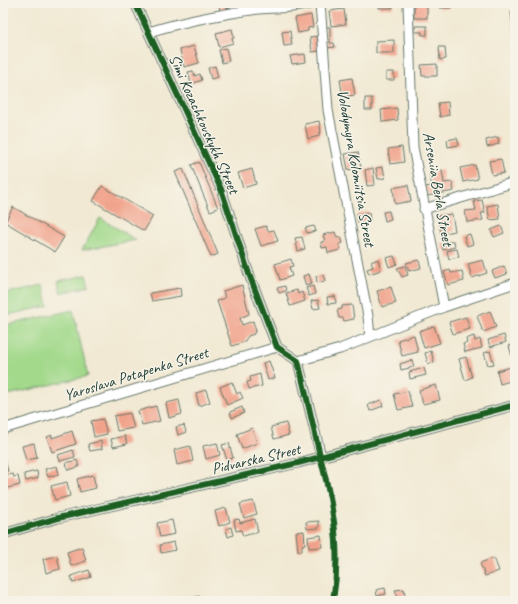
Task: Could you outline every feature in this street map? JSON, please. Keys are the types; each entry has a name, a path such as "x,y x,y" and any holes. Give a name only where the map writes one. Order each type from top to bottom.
{"street":[{"name":"Simi Kozachkovskykh Street","path":"135,3 149,32 162,66 200,142 221,189 249,274 277,347"},
{"path":"149,32 174,25 256,10 294,8 314,3"},
{"name":"Volodymyra Kolomiitsia Street","path":"320,3 328,110 368,316 370,337"},
{"name":"Arseniia Berla Street","path":"408,3 413,147 444,308"},
{"path":"424,209 515,182"},
{"path":"298,361 323,354 515,283"},
{"path":"277,347 298,361 321,457"},
{"name":"Yaroslava Potapenka Street","path":"3,429 277,347"},
{"name":"Pidvarska Street","path":"3,534 58,518 321,457 515,405"}],"green space":[{"path":"100,218 136,240 82,250"},
{"path":"86,275 89,286 61,293 58,281"},
{"path":"43,285 48,306 3,316 3,294"},
{"path":"73,310 88,376 3,396 3,326"}],"building":[{"path":"234,3 235,6 220,11 219,5"},
{"path":"379,3 393,3 393,8 379,8"},
{"path":"414,3 427,3 427,18 414,18"},
{"path":"440,3 451,3 451,8 440,8"},
{"path":"344,9 346,24 331,26 329,11"},
{"path":"511,12 515,12 515,29 513,29"},
{"path":"311,15 313,27 308,28 308,31 298,33 295,18"},
{"path":"415,26 427,26 427,35 422,35 422,32 415,32"},
{"path":"325,27 330,27 330,43 334,43 335,47 327,48"},
{"path":"232,29 234,38 232,38 233,43 219,47 216,33"},
{"path":"290,31 292,45 284,46 282,32"},
{"path":"317,36 319,51 312,52 310,37"},
{"path":"394,40 394,53 376,53 376,41"},
{"path":"194,46 199,63 184,67 180,50"},
{"path":"439,47 445,47 446,59 440,60"},
{"path":"226,48 229,61 222,63 219,50"},
{"path":"305,54 306,62 292,64 290,56"},
{"path":"437,64 437,76 422,76 421,65"},
{"path":"215,66 218,77 211,79 208,68"},
{"path":"193,71 195,76 200,74 202,80 191,84 188,72"},
{"path":"386,72 394,72 394,80 386,80"},
{"path":"352,78 355,95 343,97 340,80"},
{"path":"365,98 372,98 372,110 365,110"},
{"path":"448,102 449,115 440,117 438,103"},
{"path":"397,108 398,120 382,122 381,110"},
{"path":"319,121 321,132 319,133 319,136 308,139 305,124"},
{"path":"498,137 499,144 487,147 486,140"},
{"path":"457,138 459,145 448,147 447,140"},
{"path":"402,147 404,162 390,164 388,149"},
{"path":"358,152 361,168 348,170 345,154"},
{"path":"501,159 504,173 492,175 489,161"},
{"path":"199,162 218,208 210,211 191,165"},
{"path":"475,165 478,179 463,182 460,168"},
{"path":"383,167 385,178 378,179 376,168"},
{"path":"373,168 375,185 367,186 365,170"},
{"path":"183,169 218,254 211,257 175,172"},
{"path":"252,169 256,184 243,188 238,173"},
{"path":"442,170 444,183 452,182 454,191 427,196 425,187 432,186 429,172"},
{"path":"408,185 411,201 395,204 393,188"},
{"path":"102,186 153,216 144,231 93,201"},
{"path":"482,200 485,213 481,213 483,220 467,222 465,211 476,210 474,201"},
{"path":"498,204 500,219 490,220 487,206"},
{"path":"13,207 64,237 55,252 5,222"},
{"path":"389,211 391,219 385,221 383,212"},
{"path":"369,212 370,221 358,223 357,214"},
{"path":"452,214 455,231 441,234 438,216"},
{"path":"266,226 268,231 274,230 278,241 261,246 255,229"},
{"path":"314,226 316,231 307,233 305,228"},
{"path":"501,226 504,233 494,237 491,230"},
{"path":"335,232 337,238 341,237 343,243 339,244 340,250 328,253 327,247 322,248 321,242 325,241 323,235"},
{"path":"470,234 473,244 467,246 464,236"},
{"path":"302,237 305,249 298,251 295,238"},
{"path":"454,241 455,247 443,250 442,244"},
{"path":"457,249 459,257 449,259 447,251"},
{"path":"394,256 397,264 389,267 386,258"},
{"path":"291,259 293,266 289,267 292,276 280,280 275,264"},
{"path":"378,259 381,270 369,274 367,269 373,267 371,262"},
{"path":"419,260 421,268 409,271 406,263"},
{"path":"483,260 487,273 472,278 468,264"},
{"path":"405,266 408,275 402,277 397,268"},
{"path":"504,266 507,274 495,278 492,271"},
{"path":"450,270 451,273 462,271 464,281 448,285 444,272"},
{"path":"309,274 312,284 306,286 303,276"},
{"path":"323,275 325,281 317,283 316,276"},
{"path":"242,285 249,314 240,318 242,325 253,321 256,331 254,334 248,336 244,342 232,346 217,301 225,298 223,291"},
{"path":"285,286 286,291 279,293 277,288"},
{"path":"313,286 315,294 309,296 306,288"},
{"path":"391,287 396,303 382,307 377,291"},
{"path":"180,288 181,296 152,301 150,293"},
{"path":"297,290 298,294 302,292 305,301 290,306 286,293"},
{"path":"335,296 336,303 328,304 327,297"},
{"path":"318,300 320,308 313,309 311,301"},
{"path":"352,305 354,319 344,321 343,318 339,318 337,310 342,309 342,306"},
{"path":"490,311 496,327 483,332 477,316"},
{"path":"466,317 470,329 453,334 449,322"},
{"path":"434,326 440,343 424,348 419,331"},
{"path":"414,335 418,352 402,356 398,340"},
{"path":"504,335 506,342 490,347 488,340"},
{"path":"474,336 475,341 480,339 482,348 465,352 463,344 467,343 466,339"},
{"path":"515,344 515,360 513,360 509,346"},
{"path":"431,351 434,362 428,364 425,353"},
{"path":"490,351 494,364 488,365 484,353"},
{"path":"466,357 472,377 465,380 459,359"},
{"path":"412,360 414,367 401,370 400,364"},
{"path":"269,361 275,378 268,380 263,363"},
{"path":"511,367 514,380 500,384 497,371"},
{"path":"424,368 426,375 410,379 409,372"},
{"path":"260,374 262,386 249,389 247,382 251,381 250,377"},
{"path":"232,382 237,394 240,392 243,398 227,405 220,387"},
{"path":"436,385 440,400 423,404 419,390"},
{"path":"206,390 210,402 199,406 196,393"},
{"path":"408,391 412,407 398,410 394,394"},
{"path":"179,400 182,414 169,418 166,403"},
{"path":"381,400 383,406 370,411 368,405"},
{"path":"156,406 160,421 142,425 138,411"},
{"path":"242,407 244,413 232,418 230,412"},
{"path":"130,413 134,428 117,431 114,416"},
{"path":"103,419 107,434 94,437 91,421"},
{"path":"286,423 289,435 274,439 271,427"},
{"path":"184,425 186,432 178,435 176,427"},
{"path":"252,428 257,443 242,449 237,434"},
{"path":"72,431 76,444 52,452 47,437 52,435 52,438"},
{"path":"125,436 127,444 113,447 111,439"},
{"path":"101,441 102,449 90,451 88,444"},
{"path":"34,443 37,458 26,460 22,446"},
{"path":"217,443 220,455 206,459 203,446"},
{"path":"229,443 233,458 227,460 222,445"},
{"path":"190,446 193,461 177,465 174,450"},
{"path":"73,450 75,457 60,461 58,455"},
{"path":"3,452 8,471 3,472"},
{"path":"77,460 79,467 68,470 66,463"},
{"path":"57,466 59,474 48,477 45,469"},
{"path":"37,471 38,478 26,481 24,474"},
{"path":"13,474 14,477 18,476 20,485 3,489 3,476"},
{"path":"93,475 96,488 80,492 77,479"},
{"path":"67,482 70,496 55,500 51,486"},
{"path":"253,501 257,514 244,518 240,504"},
{"path":"226,508 230,522 219,526 215,511"},
{"path":"239,519 240,523 255,519 258,532 243,536 241,530 236,531 234,520"},
{"path":"172,520 175,534 160,537 157,523"},
{"path":"319,521 319,528 307,529 306,522"},
{"path":"231,527 233,535 228,537 226,529"},
{"path":"304,531 305,544 302,545 302,551 298,551 296,532"},
{"path":"321,535 322,547 309,548 308,537"},
{"path":"174,542 176,550 161,553 160,545"},
{"path":"82,547 86,561 71,566 67,552"},
{"path":"57,556 60,569 46,573 43,559"},
{"path":"494,558 499,571 485,576 480,563"},
{"path":"89,570 91,577 73,583 71,576"},
{"path":"385,588 386,594 377,596 376,590"},
{"path":"404,589 406,601 399,601 395,590"},
{"path":"199,596 200,601 190,601 190,598"}],"cycle path":[{"path":"135,3 221,189 249,274 277,347 298,361 332,510 336,540 336,570 333,601"},
{"path":"3,534 58,518 298,463 515,405"}]}
